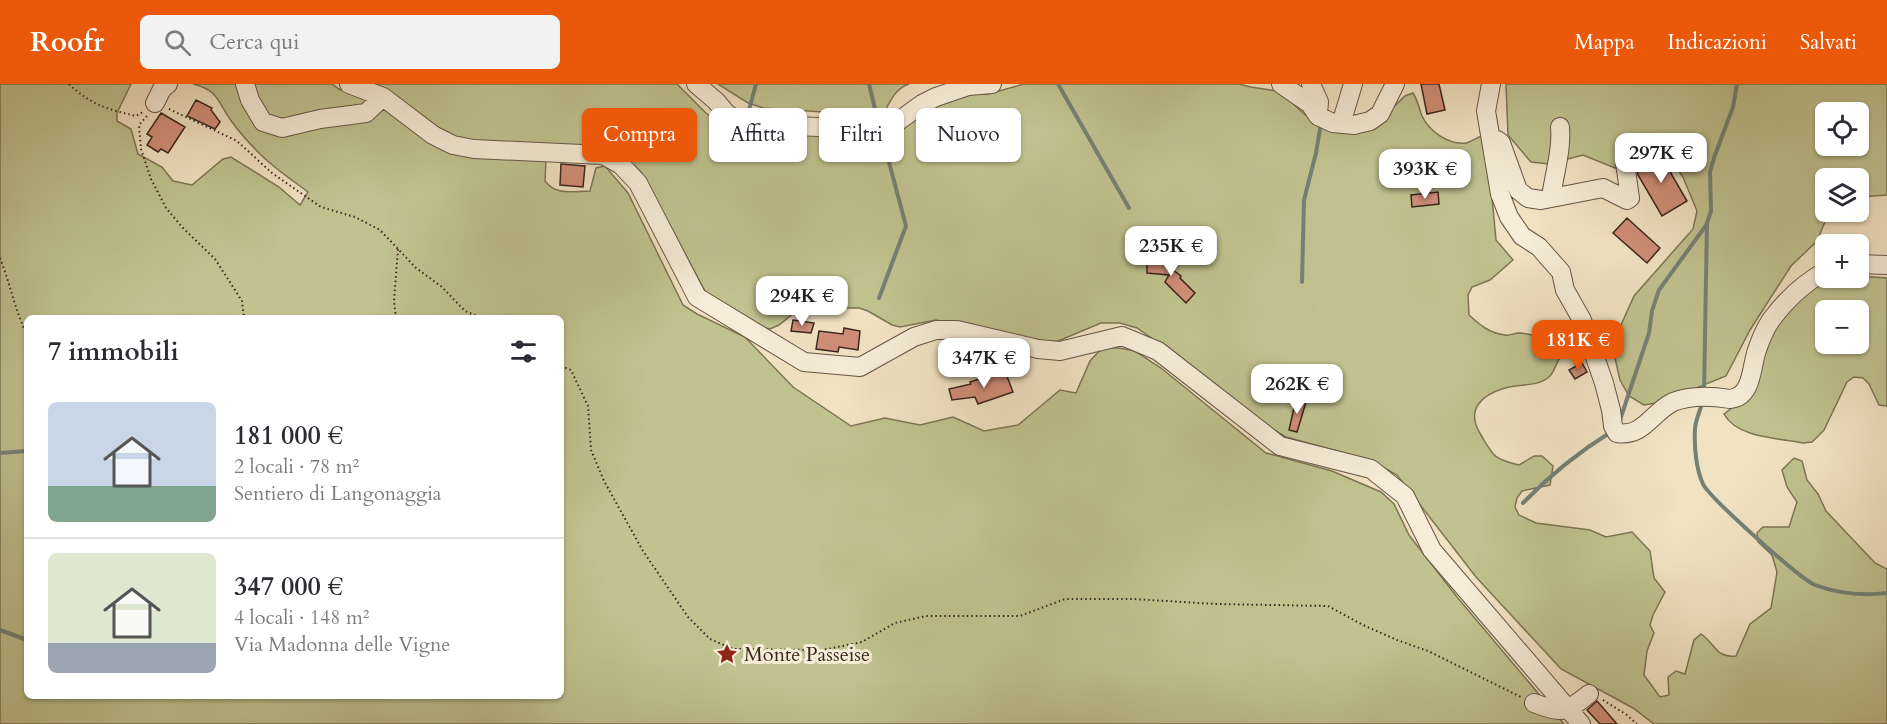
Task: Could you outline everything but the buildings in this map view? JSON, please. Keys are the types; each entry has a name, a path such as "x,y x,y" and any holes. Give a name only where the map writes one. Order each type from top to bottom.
{"street":[{"path":"155,103 162,89 168,84"},
{"path":"245,84 250,100 263,122 282,128 320,119 366,113 383,97"},
{"path":"349,84 383,97 433,135 453,145 474,149 603,155 621,165 638,183 697,297 804,362 860,367 914,337 936,330 957,330 1038,349 1060,351 1122,336 1158,351 1280,446 1371,469 1405,496 1432,550 1581,724"},
{"path":"696,84 726,113 741,123 860,132 882,130 893,125 936,96 968,86 992,84"},
{"path":"1281,84 1310,104 1318,116 1334,123 1354,125 1370,121 1380,114 1395,84"},
{"path":"1311,84 1320,102 1318,116"},
{"path":"1341,124 1353,84"},
{"path":"1491,84 1486,111 1500,194 1509,217 1522,236 1539,247 1561,272 1565,290 1582,320 1604,383 1611,410 1612,426 1617,433 1636,432 1674,402 1691,397 1730,399 1740,395 1750,382 1757,350 1770,322 1790,297 1815,277"},
{"path":"1551,198 1561,144 1560,127"},
{"path":"1491,135 1501,143 1518,190 1528,198 1541,200 1603,188 1627,200 1630,198 1630,192 1625,163 1640,152"},
{"path":"1869,264 1887,265"},
{"path":"1534,703 1563,711 1570,709 1589,694"}],"path":[{"path":"69,84 79,94 101,108 136,116 155,103"},
{"path":"155,103 237,141 272,173 321,207 355,217 380,230 416,268 442,287 465,311 475,315"},
{"path":"155,103 139,125 141,148 151,179 166,208 215,259 242,301 244,315"},
{"path":"396,315 394,301 398,249"},
{"path":"0,258 24,329"},
{"path":"564,367 571,370 588,406 591,450 604,481 643,551 688,617 710,639 732,649 823,650 862,642 895,623 927,616 1020,616 1065,599 1134,599 1215,604 1328,606 1363,625 1428,651 1534,703"},
{"path":"1589,694 1608,702 1637,724"}],"green space":[{"path":"0,84 131,84 117,113 117,121 131,129 138,154 162,167 173,181 192,185 223,159 231,157 279,187 300,205 308,192 256,150 235,126 213,94 193,84 332,84 339,89 367,98 419,132 546,159 545,181 549,186 560,191 590,191 596,168 605,166 628,193 683,305 745,337 793,387 851,426 885,418 920,425 953,417 984,431 1018,425 1060,390 1076,393 1090,361 1102,348 1135,351 1161,368 1266,453 1332,471 1381,492 1394,504 1409,535 1457,597 1564,724 0,724"},
{"path":"360,84 677,84 709,115 709,162 807,162 807,134 819,135 819,162 904,162 904,125 916,116 916,162 1021,162 1021,108 929,108 961,94 988,94 1024,84 1239,84 1277,91 1304,114 1326,126 1379,121 1405,96 1413,93 1425,122 1434,132 1459,143 1466,143 1484,135 1487,144 1496,240 1513,260 1490,280 1472,287 1468,295 1469,315 1494,332 1538,337 1552,347 1559,359 1545,380 1496,391 1483,399 1475,411 1476,426 1496,456 1519,465 1534,456 1542,456 1553,466 1550,485 1522,491 1517,498 1515,507 1519,515 1536,523 1590,530 1606,537 1632,532 1650,551 1654,578 1665,592 1650,625 1654,633 1647,651 1644,675 1660,697 1669,695 1668,677 1676,671 1685,674 1694,640 1701,634 1720,653 1736,656 1750,624 1771,608 1777,572 1772,555 1758,542 1757,533 1763,527 1789,527 1797,502 1787,487 1782,470 1794,458 1802,461 1807,480 1818,494 1826,511 1875,563 1887,569 1887,724 1654,724 1633,708 1561,669 1476,577 1397,475 1370,460 1286,437 1264,424 1193,367 1137,328 1120,323 1101,323 1058,341 1049,342 936,320 900,327 859,308 800,308 779,325 770,329 761,327 706,293 641,172 628,162 697,162 697,108 582,108 582,147 470,143 444,132 423,116 392,98"},
{"path":"718,84 909,84 897,92 887,108 819,108 819,112 807,111 807,108 764,108 748,103"},
{"path":"1506,84 1887,84 1887,195 1869,196 1869,168 1815,168 1815,222 1825,222 1820,234 1815,234 1815,243 1791,266 1750,330 1726,376 1662,402 1644,405 1629,396 1620,380 1612,345 1634,296 1693,229 1697,211 1683,177 1661,147 1645,152 1633,165 1615,168 1583,155 1549,164 1531,162 1508,135"},
{"path":"1869,277 1887,278 1887,406 1879,405 1869,384 1863,378 1854,377 1847,382 1824,430 1812,442 1803,443 1759,436 1738,428 1724,414 1737,404 1780,318 1805,290 1815,286 1869,288"}],"waterway":[{"path":"750,108 756,84"},
{"path":"869,84 875,108"},
{"path":"1058,84 1129,208"},
{"path":"1704,393 1707,223 1711,211 1710,172 1733,107 1737,84"},
{"path":"1302,282 1304,200 1321,123"},
{"path":"879,298 906,226 889,162"},
{"path":"1620,420 1649,333 1652,311 1659,290 1707,224"},
{"path":"1702,403 1695,426 1695,443 1697,464 1703,484 1709,492 1775,554 1815,585 1850,594 1887,593"},
{"path":"1523,503 1565,464 1611,432"},
{"path":"0,453 24,451"},
{"path":"0,630 24,639"}],"place":[{"name":"Monte Passeise","path":"727,654"}]}
